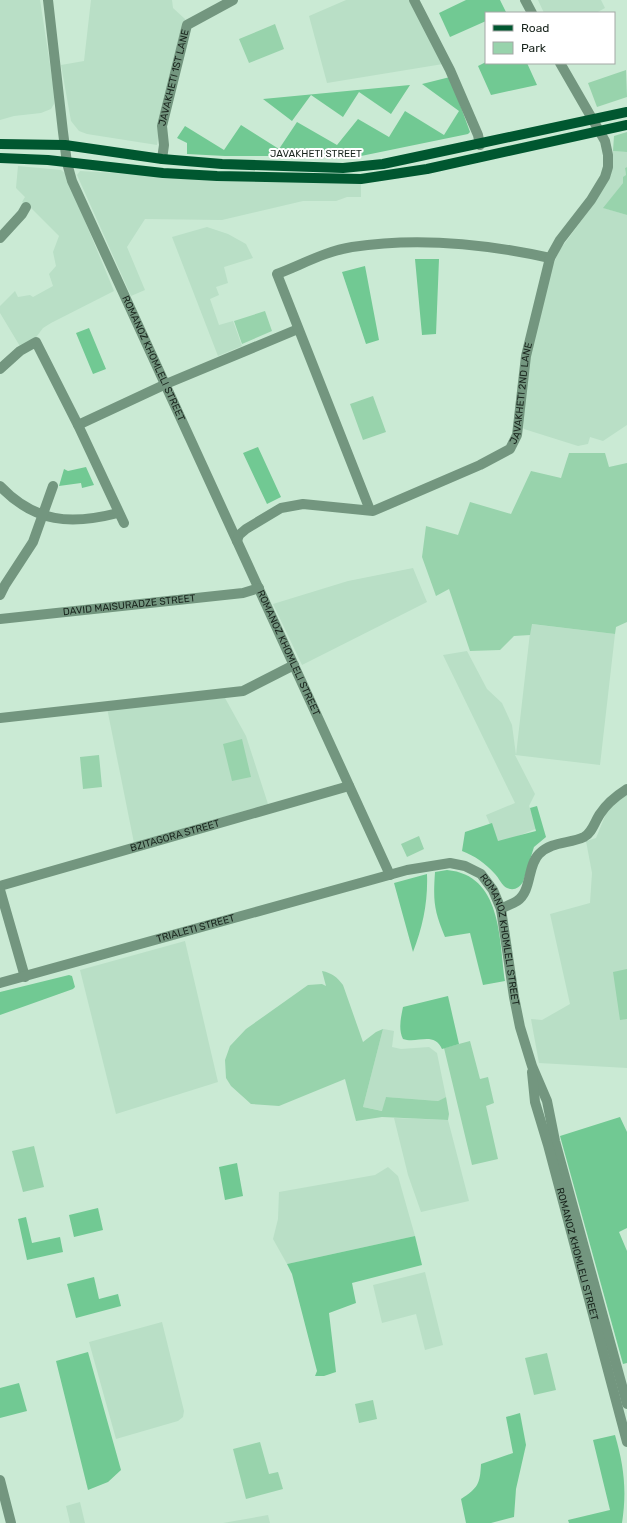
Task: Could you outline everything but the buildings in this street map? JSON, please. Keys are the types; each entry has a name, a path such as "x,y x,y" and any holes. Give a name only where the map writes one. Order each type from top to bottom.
{"main road":[{"name":"JAVAKHETI STREET","path":"0,144 65,145 162,159 222,164 343,168 384,164 480,145 627,112"},
{"path":"0,158 163,173 217,176 361,179 427,169 627,125"}],"street":[{"name":"ROMANOZ KHOMLELI STREET","path":"48,0 67,163 72,181 390,875 450,863 465,866 481,874 493,890 501,909 514,997 532,1066 547,1101 555,1141 627,1404"},
{"name":"JAVAKHETI 1ST LANE","path":"162,159 164,145 162,126 187,24 233,0"},
{"path":"414,0 450,70 478,135 480,145"},
{"path":"525,0 531,12"},
{"name":"JAVAKHETI 2ND LANE","path":"237,541 239,536 246,529 266,515 281,508 294,504 370,510 381,508 480,465 510,449 517,435 526,356 550,258 560,240 591,200 605,177 608,167 608,155 605,141 591,120 561,64"},
{"path":"0,232 19,210 26,207 22,214 0,238"},
{"path":"370,510 277,274 351,247 429,244 480,246 518,251 550,258"},
{"path":"78,425 166,384 298,329"},
{"path":"0,369 20,351 36,342 78,425 124,523"},
{"path":"0,486 22,506 43,516 64,520 86,520 118,512"},
{"path":"0,595 4,585 33,542 53,486"},
{"name":"DAVID MAISURADZE STREET","path":"0,620 243,592 259,588"},
{"path":"0,718 243,691 294,665"},
{"name":"BZITAGORA STREET","path":"0,886 350,786"},
{"path":"501,909 518,900 525,890 531,866 538,855 548,846 585,836 591,831 600,813 613,798 627,790"},
{"name":"TRIALETI STREET","path":"0,983 390,875"},
{"path":"0,890 25,976"},
{"name":"ROMANOZ KHOMLELI STREET","path":"532,1066 534,1102 548,1145 627,1441"},
{"path":"0,1480 11,1523"}],"shaded area":[{"path":"0,0 40,0 55,97 54,104 51,109 41,113 14,116 0,120"},
{"path":"91,0 172,0 173,8 185,19 160,125 157,145 87,134 79,131 71,121 61,65 84,61"},
{"path":"346,0 409,0 443,64 327,83 309,16"},
{"path":"538,0 601,0 605,8 598,12 544,12"},
{"path":"613,151 627,152 627,167 625,168 626,175 623,183 604,208 627,215 627,425 603,441 590,437 588,444 578,446 524,429 521,425 530,357 552,267 559,251 590,209 612,165"},
{"path":"18,166 61,170 65,173 114,291 51,323 43,328 34,340 21,348 0,313 0,306 15,291 18,297 30,295 33,297 53,286 49,274 56,266 53,252 59,236 30,207 22,202 25,197 16,188"},
{"path":"80,171 239,180 361,183 361,197 347,197 336,201 303,201 222,220 145,219 127,247 145,290 131,296 77,175"},
{"path":"207,227 228,234 246,244 253,258 224,267 228,283 216,287 219,295 210,299 219,325 233,321 242,346 218,356 172,237"},
{"path":"413,568 427,602 302,665 273,604 348,581"},
{"path":"531,624 615,634 600,765 515,755 535,794 529,806 538,828 498,844 486,815 515,803 443,655 467,651 487,689 502,703 512,725 516,755"},
{"path":"225,698 246,736 268,804 134,843 107,708"},
{"path":"627,794 627,1068 539,1063 531,1019 542,1020 570,1004 550,914 590,903 592,873 586,841 596,838 610,804"},
{"path":"185,941 218,1082 116,1114 80,970"},
{"path":"383,1029 394,1031 392,1047 401,1049 429,1047 437,1053 446,1097 438,1101 386,1097 383,1111 363,1107"},
{"path":"394,1118 448,1120 469,1201 421,1212 408,1175"},
{"path":"388,1167 398,1176 415,1236 287,1264 273,1239 278,1219 279,1192 375,1175"},
{"path":"425,1272 443,1345 425,1350 416,1314 382,1323 373,1285"},
{"path":"162,1322 184,1411 183,1417 178,1421 116,1439 89,1342"},
{"path":"80,1502 85,1523 70,1523 66,1506"},
{"path":"268,1515 270,1523 223,1523"}],"green space":[{"path":"466,0 500,0 506,12 485,12 485,21 450,37 439,13"},
{"path":"275,24 284,49 249,63 239,39"},
{"path":"485,62 485,64 527,64 537,85 491,95 478,66"},
{"path":"626,70 627,97 597,107 588,83"},
{"path":"450,77 470,132 468,134 361,156 225,156 187,154 187,143 177,138 185,126 224,150 241,125 279,149 297,122 337,145 358,119 389,137 405,111 444,135 459,111 422,84"},
{"path":"410,85 391,114 359,92 343,117 311,95 292,121 263,99"},
{"path":"627,132 627,152 613,151 614,136"},
{"path":"627,167 627,215 603,208 623,183 623,177 626,175 625,168"},
{"path":"415,259 439,259 436,334 422,335"},
{"path":"365,266 379,340 366,344 342,272"},
{"path":"265,311 272,331 242,344 234,321"},
{"path":"89,328 106,369 93,374 76,333"},
{"path":"373,396 386,432 363,440 350,404"},
{"path":"258,447 281,497 267,504 243,453"},
{"path":"569,453 605,453 609,467 627,463 627,622 616,627 615,634 532,624 530,635 514,636 500,650 470,651 449,589 436,596 422,557 426,526 458,535 470,502 511,514 531,471 561,478"},
{"path":"86,467 94,485 82,488 81,483 59,486 64,469 68,471"},
{"path":"242,739 251,777 232,781 223,744"},
{"path":"99,755 102,787 83,789 80,757"},
{"path":"537,806 546,837 534,847 523,882 520,886 514,889 505,887 484,863 462,851 465,832 492,823 498,841 536,831 530,808"},
{"path":"419,836 424,849 407,857 401,844"},
{"path":"447,870 465,874 478,884 488,896 499,929 505,981 483,985 470,933 445,937 435,906 434,882 435,872"},
{"path":"427,874 427,894 424,914 420,933 413,952 394,883"},
{"path":"627,969 627,1019 620,1020 613,972"},
{"path":"322,971 334,976 343,985 363,1042 376,1032 383,1029 363,1107 382,1111 386,1097 438,1101 446,1097 449,1114 448,1120 382,1117 356,1121 345,1079 279,1106 251,1104 231,1086 226,1078 225,1060 230,1046 246,1029 308,985 322,984 326,986"},
{"path":"69,975 72,976 75,987 73,989 0,1015 0,992"},
{"path":"448,996 459,1044 442,1049 439,1044 430,1039 403,1039 400,1027 403,1007"},
{"path":"470,1041 480,1079 488,1077 494,1103 486,1106 498,1159 472,1165 444,1048"},
{"path":"620,1117 627,1132 627,1228 619,1232 627,1251 627,1363 623,1364 560,1136"},
{"path":"34,1146 44,1187 23,1192 12,1151"},
{"path":"237,1163 243,1196 225,1200 219,1167"},
{"path":"98,1208 103,1230 74,1237 69,1215"},
{"path":"26,1217 32,1243 60,1237 63,1252 27,1260 18,1219"},
{"path":"415,1236 422,1265 352,1283 356,1303 329,1313 336,1372 324,1376 315,1376 317,1371 292,1274 287,1264"},
{"path":"94,1277 99,1299 118,1294 121,1306 76,1318 67,1284"},
{"path":"88,1352 121,1470 108,1482 88,1490 56,1361"},
{"path":"547,1353 556,1390 534,1395 525,1358"},
{"path":"19,1383 27,1411 0,1418 0,1388"},
{"path":"373,1400 377,1419 359,1423 355,1404"},
{"path":"520,1413 526,1445 516,1489 514,1517 491,1523 466,1523 461,1499 471,1492 477,1485 480,1476 481,1464 513,1453 506,1417"},
{"path":"615,1435 621,1457 624,1479 624,1511 622,1523 569,1523 568,1520 610,1510 593,1440"},
{"path":"260,1442 269,1474 278,1472 283,1489 246,1499 233,1449"}]}
